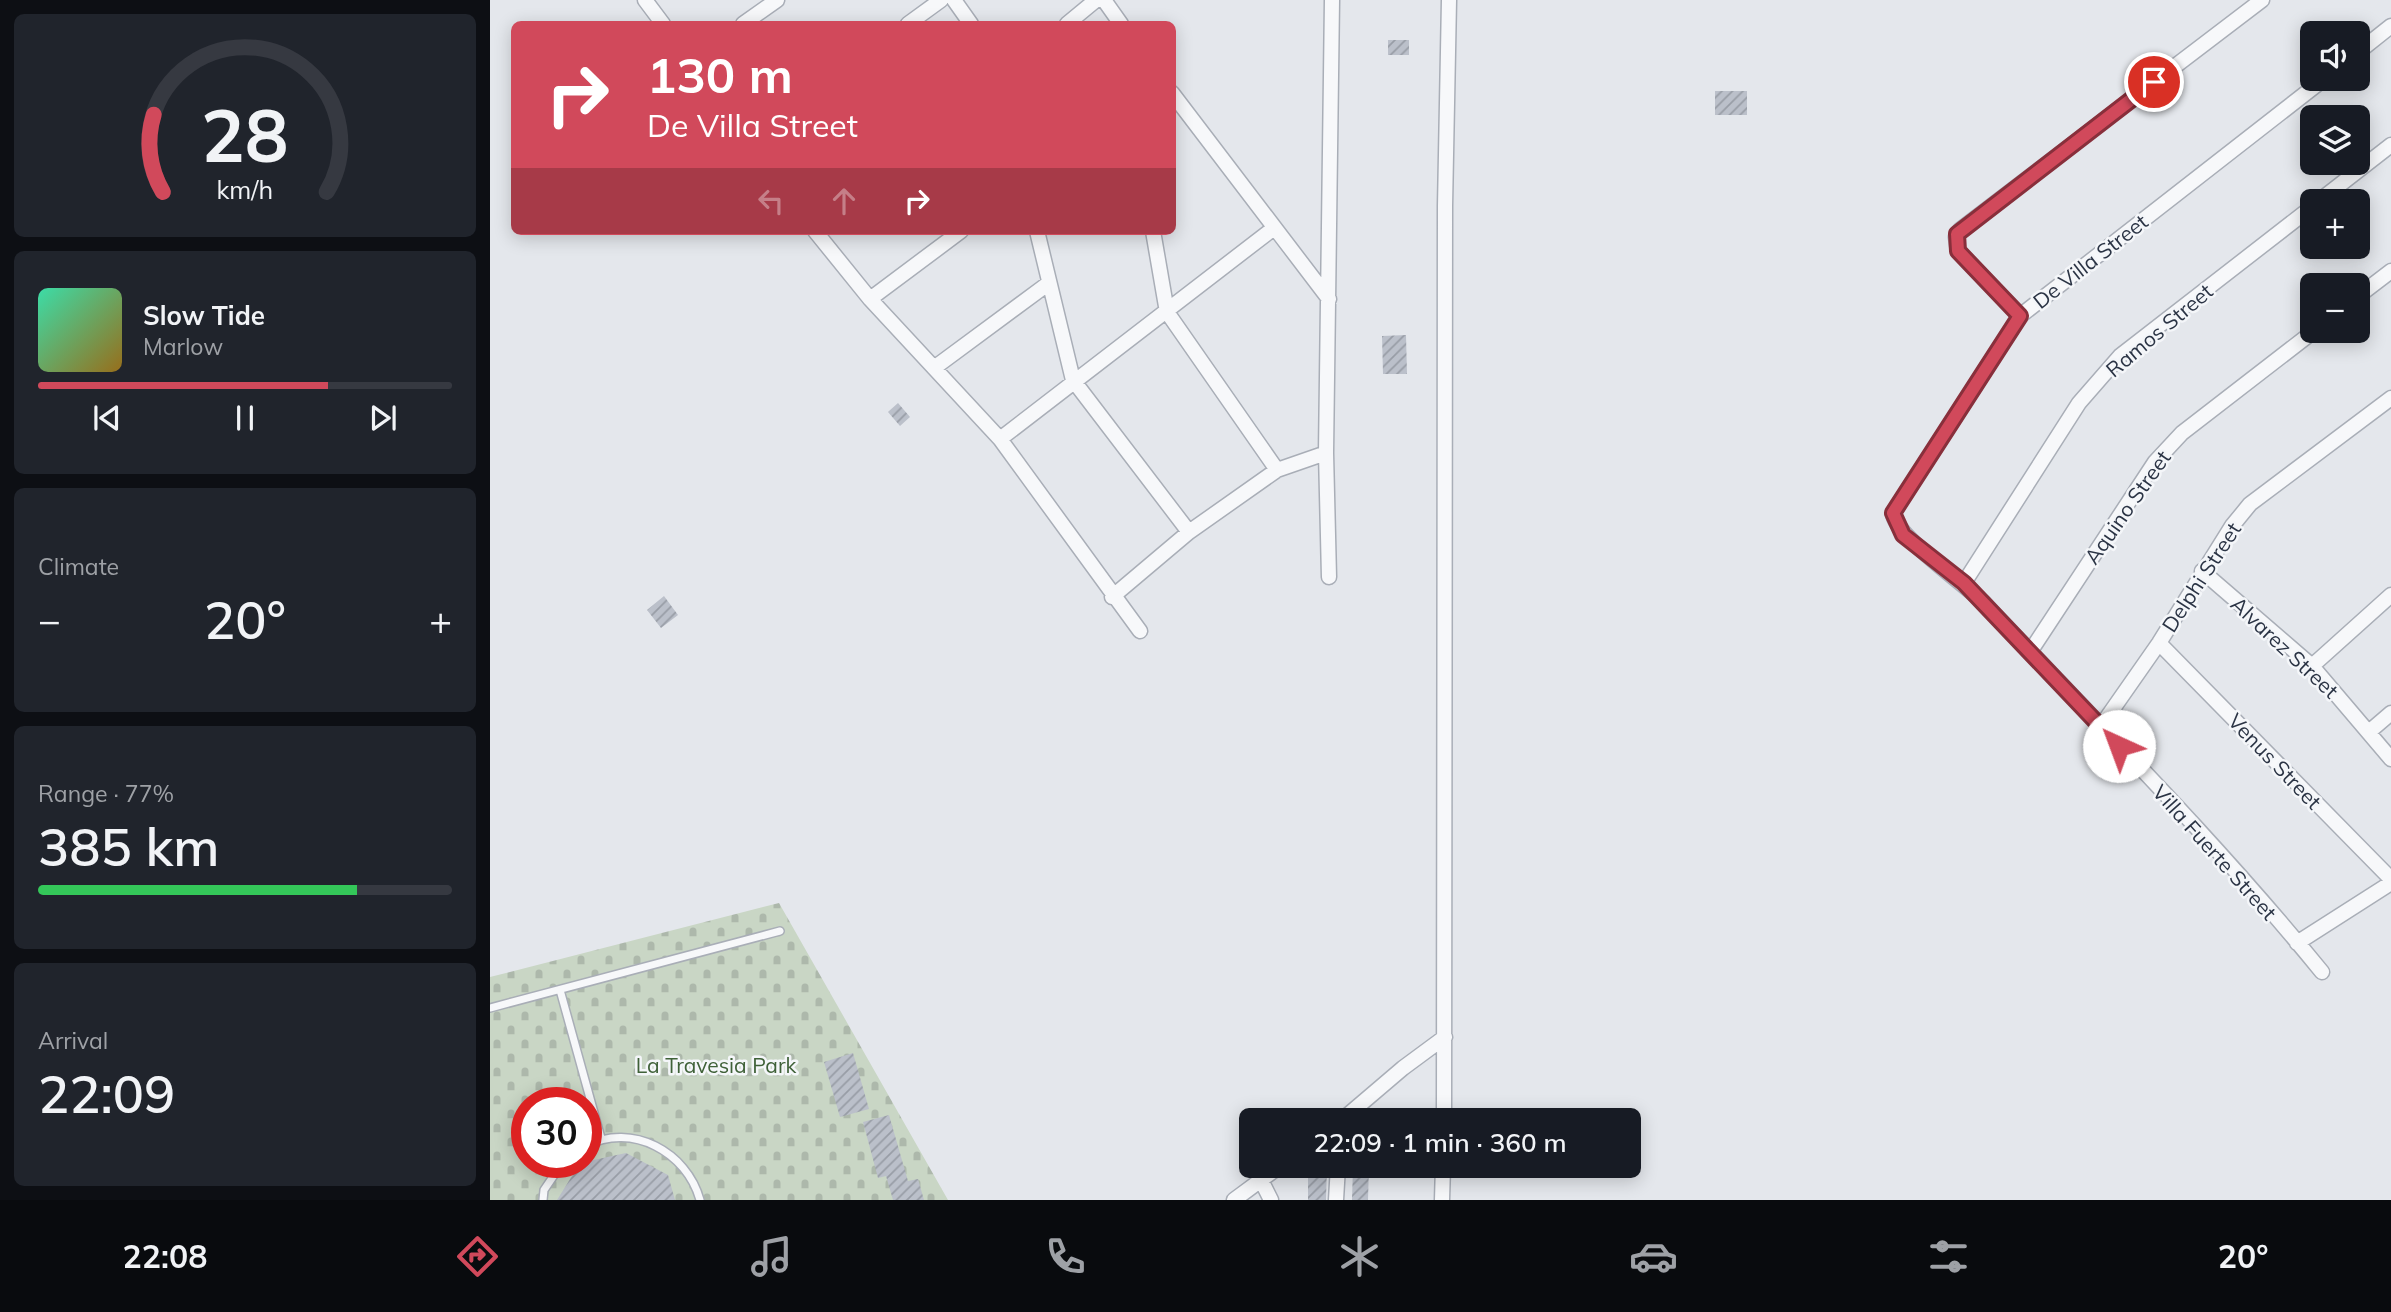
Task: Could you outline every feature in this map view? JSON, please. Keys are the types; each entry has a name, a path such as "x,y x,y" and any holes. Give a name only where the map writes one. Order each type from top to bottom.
{"street":[{"path":"645,0 661,21"},
{"path":"747,21 777,0"},
{"path":"912,21 941,0"},
{"path":"954,0 969,21"},
{"path":"1071,21 1096,0"},
{"path":"1104,0 1118,21"},
{"path":"1329,577 1326,453 1332,0"},
{"path":"1444,1108 1445,205 1449,0"},
{"path":"2020,316 1958,251 1956,237 1960,230 2262,0"},
{"path":"2370,43 2391,26"},
{"name":"De Villa Street","path":"1897,527 1893,513 2020,316 2309,91"},
{"path":"1176,98 1329,299"},
{"path":"2334,189 2391,145"},
{"name":"Ramos Street","path":"1964,583 2079,403 2120,356 2300,216"},
{"path":"1000,439 1073,380 1167,312 1274,228"},
{"path":"818,235 870,299 1000,439 1112,597 1140,631"},
{"path":"870,299 956,235"},
{"path":"1038,235 1073,380 1189,532"},
{"path":"1154,235 1167,312 1278,470"},
{"path":"2370,287 2391,271"},
{"path":"934,368 1049,284"},
{"name":"Aquino Street","path":"2030,652 2155,462 2182,433 2300,342"},
{"name":"Delphi Street","path":"2101,726 2159,643 2202,571 2250,504 2391,398"},
{"path":"1112,597 1189,532 1278,470 1326,453"},
{"name":"Villa Fuerte Street","path":"1897,527 1903,535 1964,583 2101,726 2322,972"},
{"name":"Alvarez Street","path":"2202,571 2312,666 2370,731 2391,759"},
{"path":"2312,666 2391,595"},
{"name":"Venus Street","path":"2159,643 2391,881"},
{"path":"2370,731 2391,713"},
{"path":"2297,943 2391,881"},
{"path":"1356,1108 1403,1068 1446,1037"},
{"path":"1234,1200 1264,1178"},
{"path":"1336,1200 1337,1178"},
{"path":"1442,1200 1443,1178"},
{"path":"1261,1180 1271,1200"}],"lane":[{"path":"490,1008 780,931"},
{"path":"560,990 587,1087"},
{"path":"602,1138 643,1139 680,1160 700,1200"},
{"path":"543,1200 544,1190 552,1178"}],"green space":[{"name":"La Travesia Park","path":"779,903 948,1200 490,1200 490,977"}],"building":[{"path":"1388,40 1409,40 1409,55 1388,55"},
{"path":"1715,91 1747,91 1747,115 1715,115"},
{"path":"1406,335 1407,374 1383,374 1382,336"},
{"path":"898,403 910,417 900,426 888,412"},
{"path":"664,596 678,615 661,628 647,610"},
{"path":"853,1053 869,1109 840,1117 824,1062"},
{"path":"889,1115 908,1181 918,1179 924,1200 893,1200 886,1176 878,1178 863,1122"},
{"path":"626,1153 668,1175 675,1200 557,1200 571,1178 602,1178 602,1158"},
{"path":"1308,1178 1327,1178 1326,1200 1308,1200"},
{"path":"1353,1178 1369,1178 1368,1200 1352,1200"}],"route":[{"path":"2119,746 1964,583 1903,535 1893,519 1893,513 2020,316 1958,251 1957,234 2154,82"}]}
